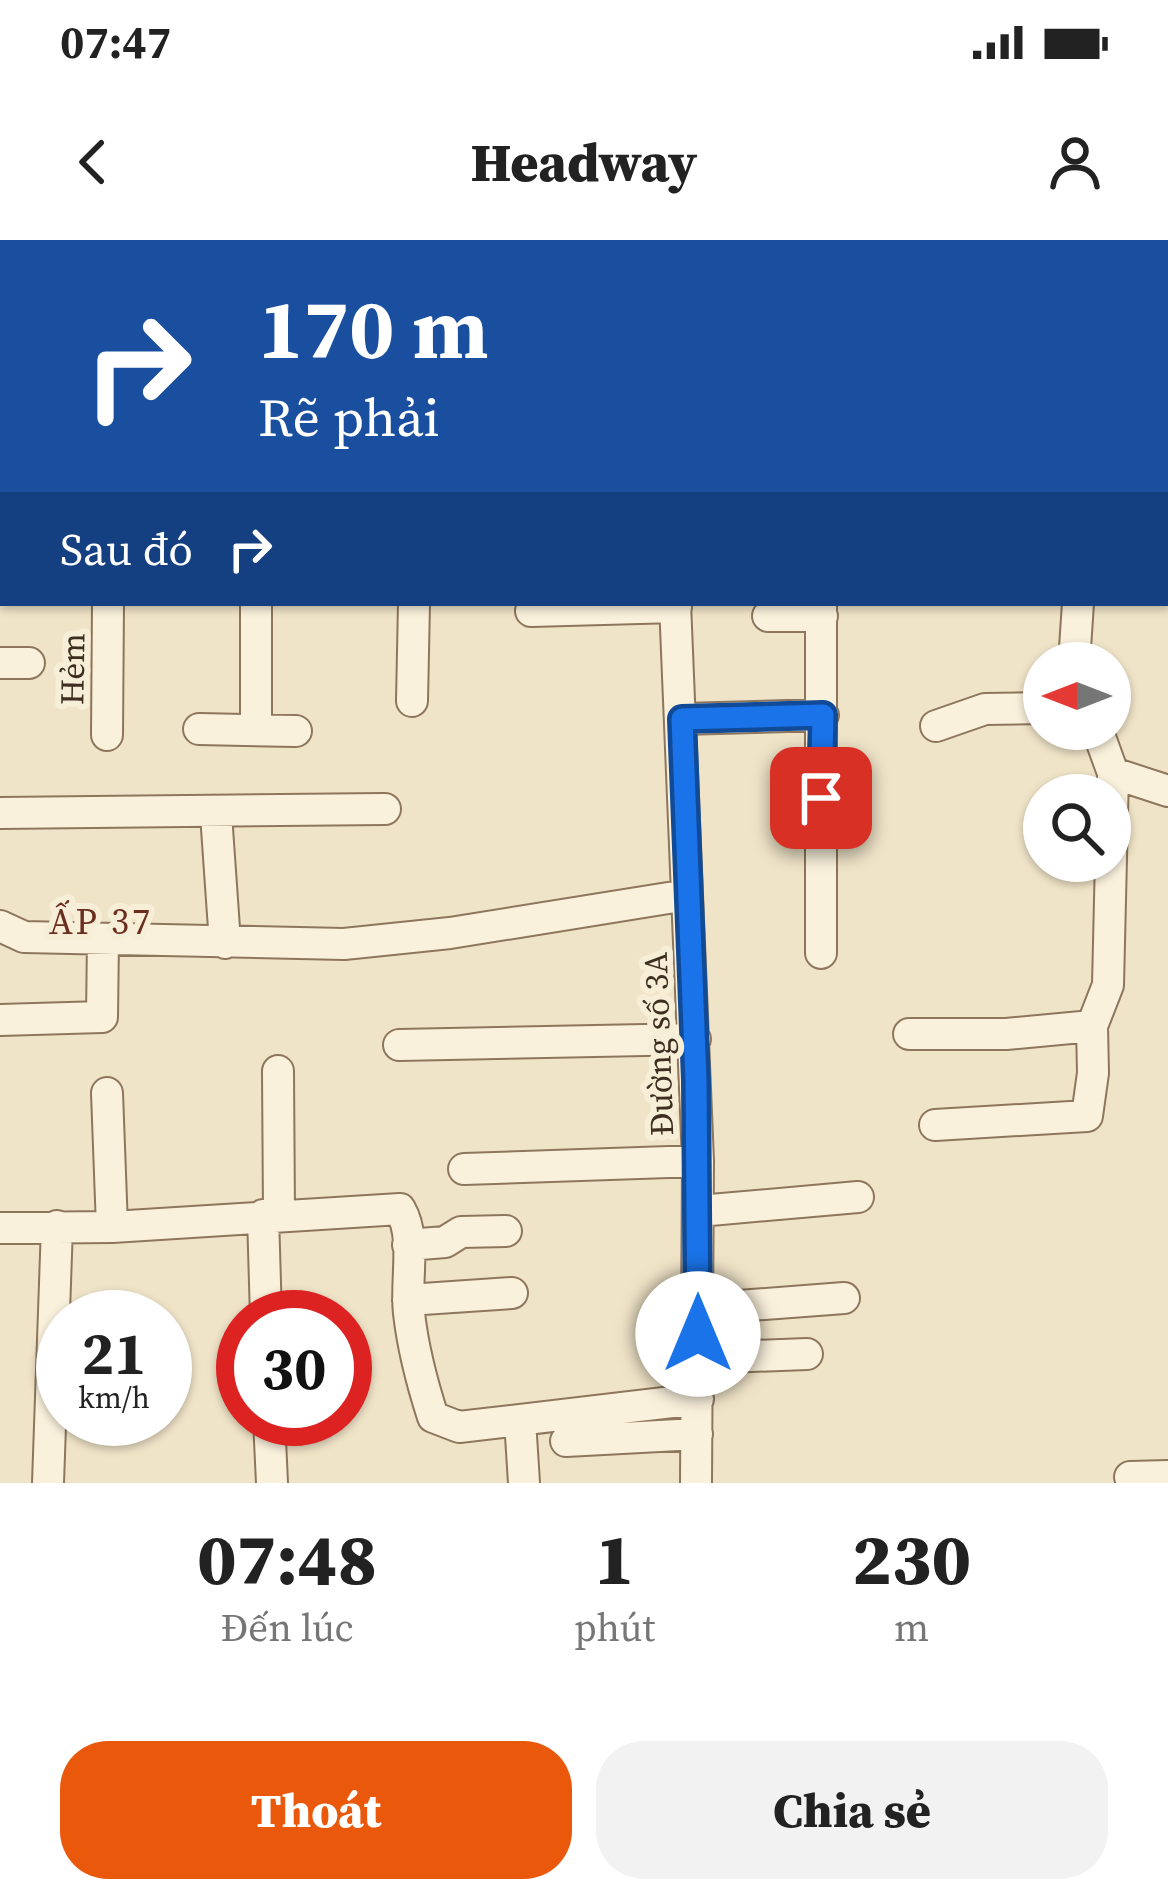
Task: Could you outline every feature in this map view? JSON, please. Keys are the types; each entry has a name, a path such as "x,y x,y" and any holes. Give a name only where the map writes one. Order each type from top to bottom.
{"street":[{"name":"Hẻm","path":"107,735 108,606"},
{"path":"256,606 256,728"},
{"path":"412,701 414,606"},
{"path":"531,611 651,606"},
{"name":"Đường số 3A","path":"675,606 700,1211 696,1483"},
{"path":"1075,642 1078,606"},
{"path":"768,616 821,610 821,953"},
{"path":"936,726 985,709 1023,708"},
{"path":"682,719 823,715"},
{"path":"199,729 296,731"},
{"path":"935,1125 1087,1116 1093,1073 1092,1026 1108,985 1113,772 1105,750"},
{"path":"1113,772 1168,791"},
{"path":"0,813 385,809"},
{"path":"216,814 225,943"},
{"path":"0,926 24,937 344,944 450,933 687,895"},
{"path":"0,1020 102,1017 103,939"},
{"path":"909,1034 1006,1034 1092,1026"},
{"path":"399,1045 695,1040"},
{"path":"267,1290 278,1071"},
{"path":"107,1093 112,1227"},
{"path":"464,1169 698,1160"},
{"path":"700,1211 858,1197"},
{"path":"0,1228 112,1227 400,1209 408,1222 407,1300 419,1374 434,1417 459,1427 698,1399"},
{"path":"48,1483 58,1226"},
{"path":"408,1245 445,1242 461,1232 506,1231"},
{"path":"407,1300 512,1293"},
{"path":"698,1309 844,1298"},
{"path":"698,1358 807,1354"},
{"path":"520,1420 524,1483"},
{"path":"566,1441 697,1434"},
{"path":"270,1446 272,1483"},
{"path":"1130,1477 1168,1476"}],"district":[{"name":"ẤP 37","path":"101,921"}],"route":[{"path":"698,1334 700,1211 682,719 823,715 821,798"}]}
